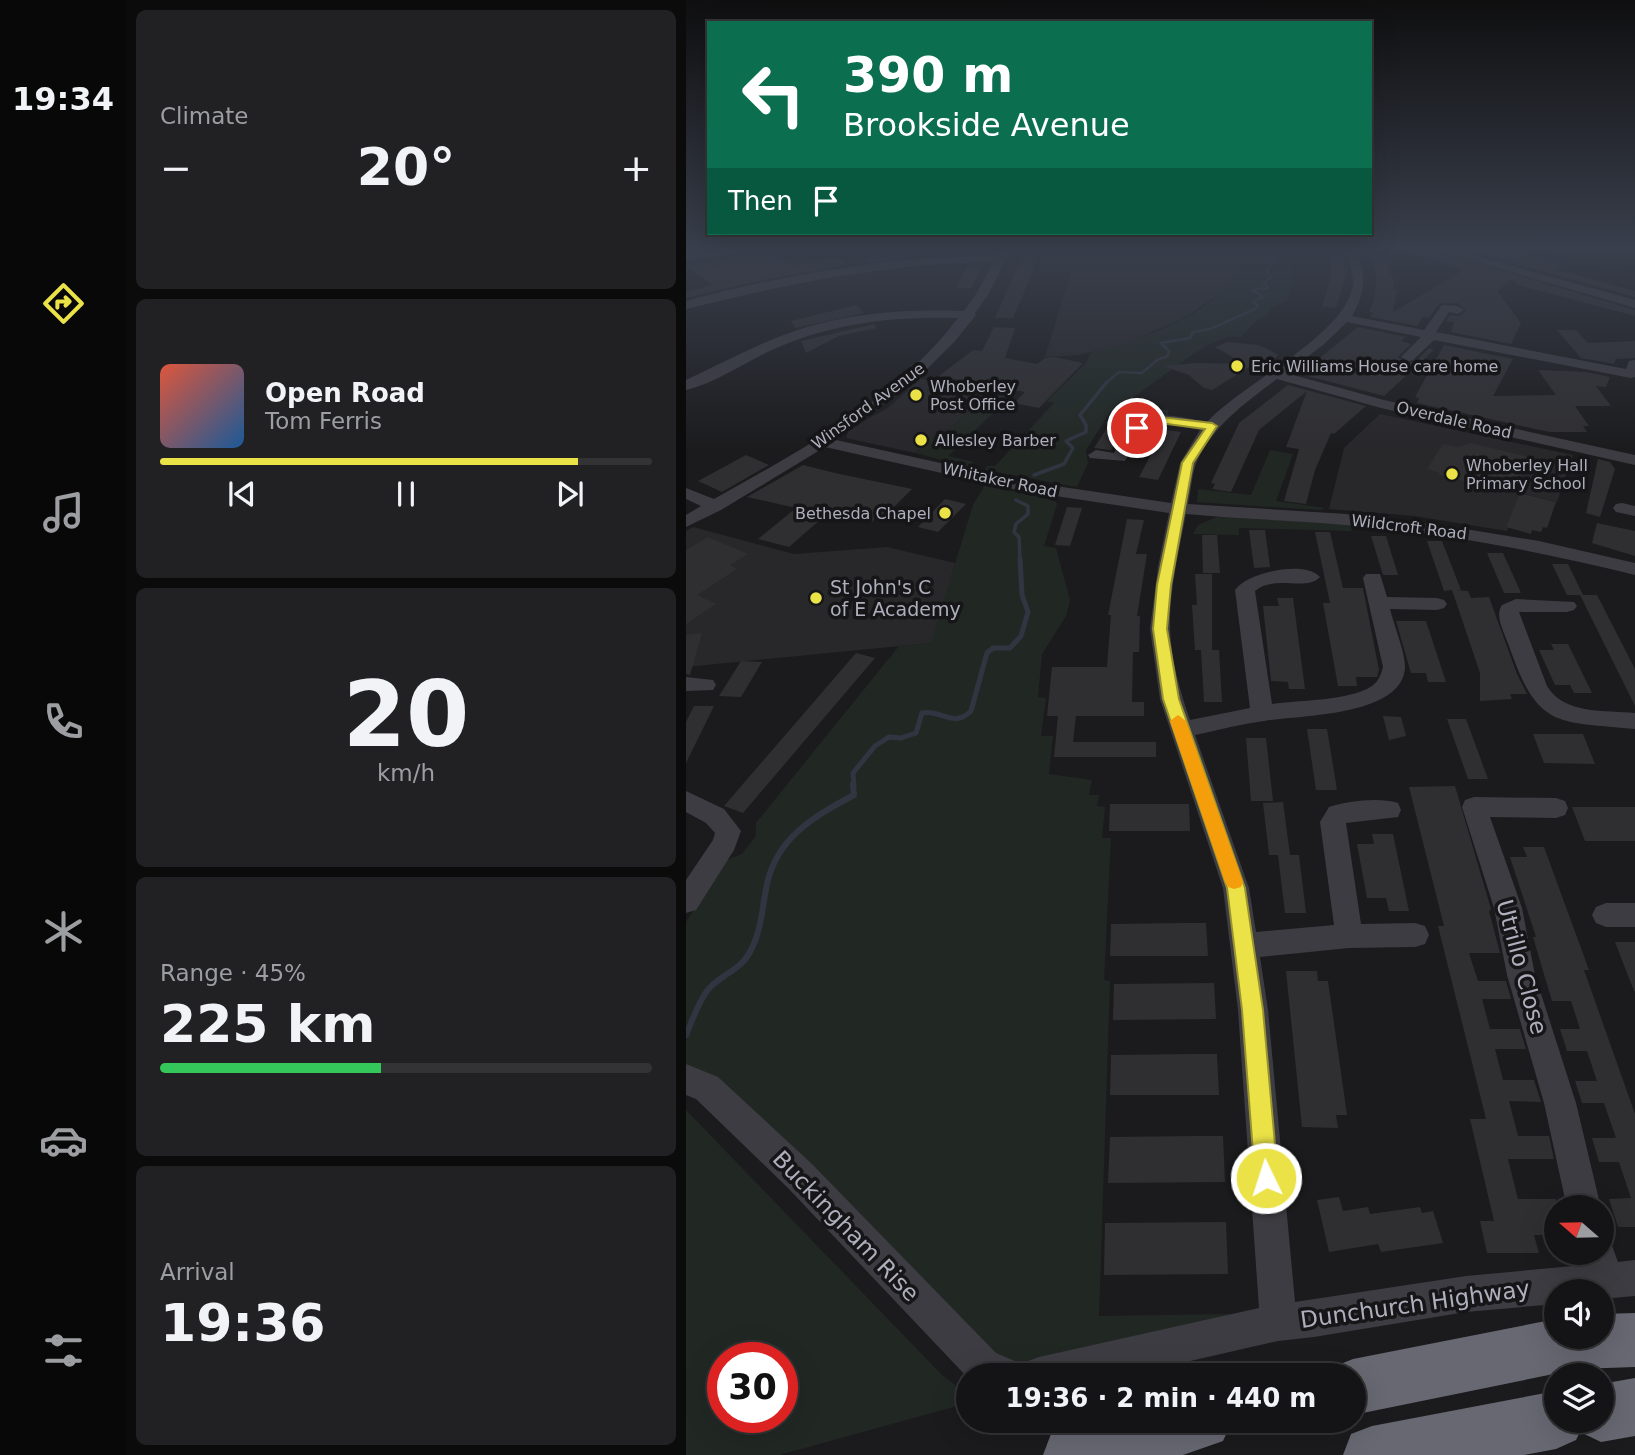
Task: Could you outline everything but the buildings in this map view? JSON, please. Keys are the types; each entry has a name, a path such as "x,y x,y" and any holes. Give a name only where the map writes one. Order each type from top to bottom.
{"highway":[{"path":"1366,1384 1578,1342 1635,1340"},
{"path":"1614,1411 1635,1407"},
{"path":"1372,1455 1544,1422"},
{"path":"1072,1455 1157,1433"}],"street":[{"path":"686,386 778,343 824,327 896,315"},
{"path":"964,315 971,315"},
{"name":"Winsford Avenue","path":"686,522 822,442 914,374 949,341 971,315"},
{"path":"1097,1363 1278,1322 1253,1010 1234,882 1181,730 1166,677 1160,629 1161,603 1188,463 1212,426 1234,404 1327,336 1347,315"},
{"path":"1408,357 1429,335 1442,315"},
{"path":"1345,318 1632,374"},
{"name":"Overdale Road","path":"1275,374 1381,404 1635,460"},
{"path":"1119,458 1137,428 1148,422 1169,420 1212,426"},
{"name":"Whitaker Road","path":"822,442 1039,489 1179,509"},
{"path":"1096,455 1143,461"},
{"path":"686,493 715,506"},
{"name":"Wildcroft Road","path":"1179,509 1348,519 1436,529 1532,544 1635,569"},
{"path":"1262,713 1245,590 1250,582 1266,577 1310,577"},
{"path":"1181,730 1262,713 1356,701 1380,691 1389,682 1394,667 1373,578"},
{"path":"1380,603 1437,604"},
{"path":"1567,606 1516,605 1509,609 1509,617 1541,697 1561,711 1635,721"},
{"path":"686,800 725,824 734,840 686,902"},
{"name":"Utrillo Close","path":"1556,808 1474,807 1508,908 1521,975 1560,1103 1581,1195"},
{"path":"1349,936 1333,822 1338,814 1390,810"},
{"path":"1606,915 1635,915"},
{"path":"1244,946 1349,936 1415,935"},
{"name":"Buckingham Rise","path":"686,1079 707,1088 800,1176 980,1363"},
{"name":"Dunchurch Highway","path":"1278,1322 1314,1319 1613,1270"}],"shaded area":[{"path":"1058,315 1189,315 1122,345 1078,355 1045,357"},
{"path":"1191,315 1267,315 1259,318 1241,337 1227,337 1203,348 1132,398 1135,406 1168,410 1168,417 1148,418 1138,414 1134,416 1110,412 1086,450 1088,463 1077,487 985,470 987,466 995,466 1054,403 1047,401 1086,363 1090,353 1129,342"},
{"path":"920,379 990,392 948,430 941,429 915,453 846,438 848,432 888,408"},
{"path":"990,392 1011,396 948,456 974,462 969,467 915,453 941,428 948,430"},
{"name":"Whoberley Hall Primary School","path":"1380,414 1573,455 1557,502 1520,493 1507,531 1414,516 1329,509 1344,448"},
{"path":"1270,450 1293,454 1276,501 1325,508 1320,510 1197,502 1198,489 1251,495"},
{"path":"985,485 1054,500 1057,504 1044,546 1056,548 1070,600 1066,616 1042,654 1038,697 1046,698 1041,736 1053,736 1049,774 1092,780 1089,795 1099,795 1097,806 1105,807 1102,838 1111,838 1104,980 1110,981 1099,1316 1234,1314 1046,1363 1012,1363 996,1358 686,1071 686,922 727,860 742,854 756,836 756,823 899,646 931,643 973,505"},
{"path":"1217,517 1350,524 1352,531 1239,528 1239,535 1193,534 1198,525"},
{"name":"St John's C of E Academy","path":"693,527 794,554 887,547 955,563 931,643 686,667 686,531"},
{"path":"686,1110 941,1374 956,1386 956,1406 779,1455 686,1455"}],"waterway":[{"path":"1106,383 1119,372 1142,373 1157,360 1168,356 1169,351 1161,343 1190,338 1193,332 1210,329 1242,315"},
{"path":"1034,475 1064,464 1073,448 1066,441 1086,432 1086,425 1080,415 1106,383"},
{"path":"1016,500 1028,506 1028,514 1016,524 1014,532 1019,537 1020,559"},
{"path":"854,786 853,773 875,746 889,737 901,738 916,733 922,713 958,718 971,711 987,653 993,648 1010,648 1021,636 1028,612 1022,595 1020,558"},
{"path":"686,1035 707,991 741,964 750,952 759,927 767,884 779,853 812,820 854,795 853,784"}],"slow traffic":[{"path":"1178,721 1234,882"}],"place":[{"name":"Eric Williams House care home","path":"1237,366"},
{"name":"Whoberley Post Office","path":"916,395"},
{"name":"Allesley Barber","path":"921,440"},
{"name":"Whoberley Hall Primary School","path":"1452,474"},
{"name":"Bethesda Chapel","path":"945,513"},
{"name":"St John's C of E Academy","path":"816,598"}],"route":[{"path":"1137,428 1154,420 1212,426 1188,463 1164,585 1160,629 1171,699 1236,888 1253,1010 1266,1178"}]}
